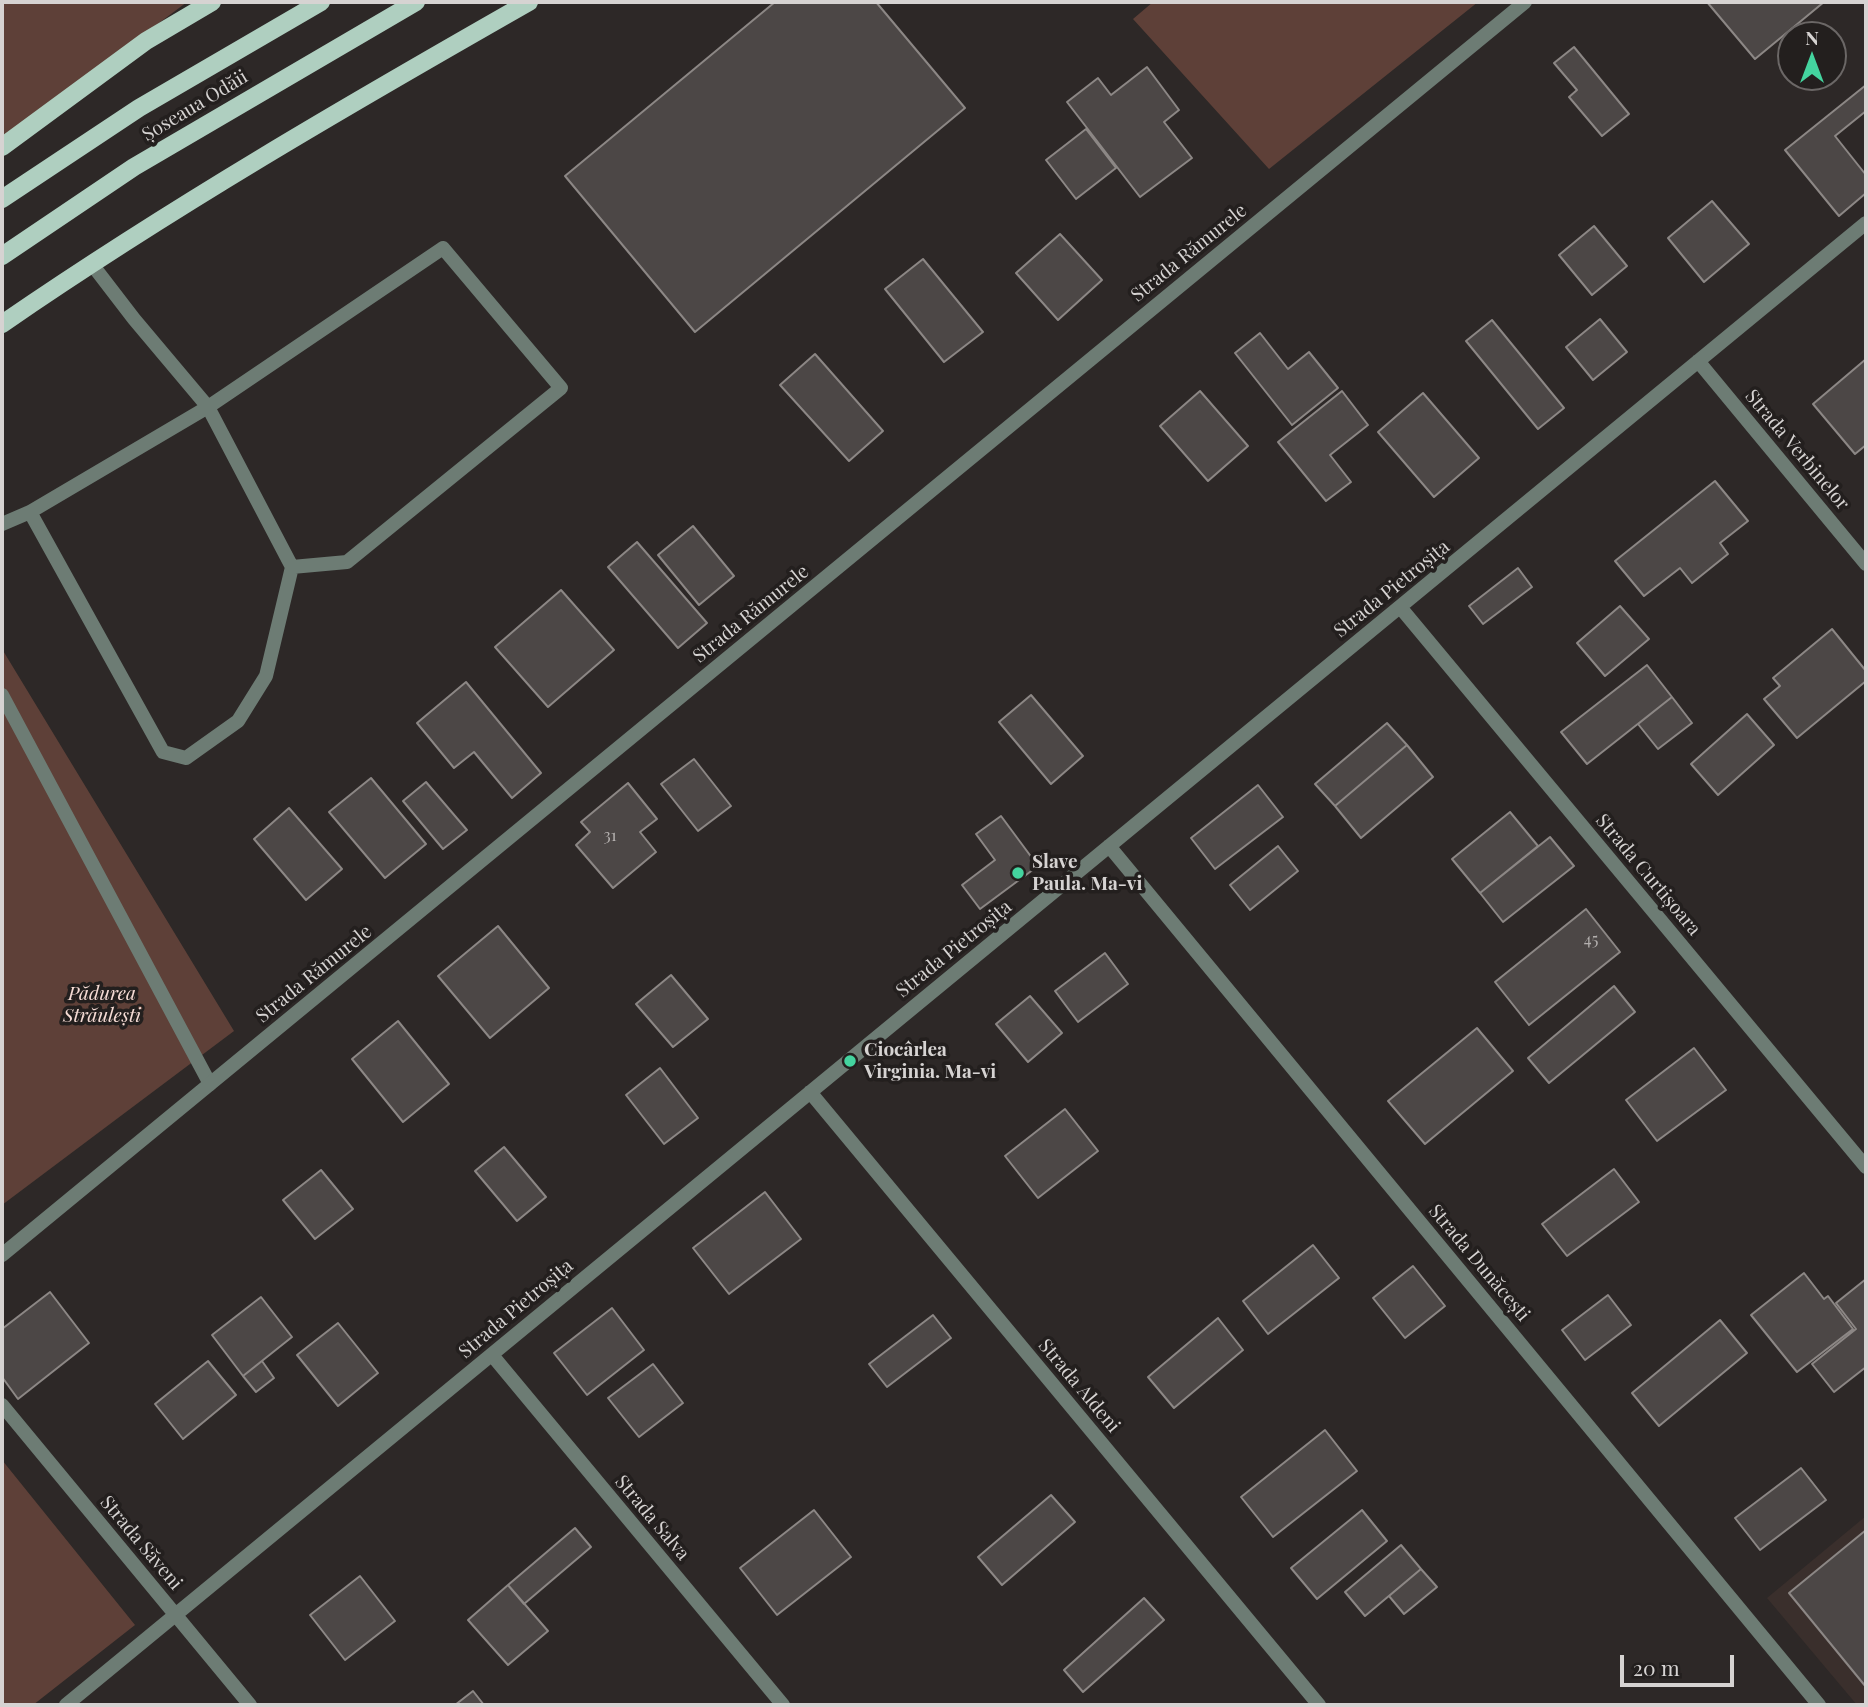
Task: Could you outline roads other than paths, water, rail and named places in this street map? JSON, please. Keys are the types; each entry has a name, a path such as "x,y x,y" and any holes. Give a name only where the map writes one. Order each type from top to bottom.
{"main road":[{"path":"2,147 146,41 212,2"},
{"name":"Șoseaua Odăii","path":"2,199 139,108 321,2"},
{"name":"Șoseaua Odăii","path":"2,256 134,167 416,2"},
{"path":"2,324 91,263 247,165 529,2"}],"street":[{"name":"Strada Rămurele","path":"2,1255 1525,2"},
{"name":"Strada Pietroșița","path":"66,1705 1866,223"},
{"path":"2,524 30,512 208,407 443,248 561,388 347,562 292,567"},
{"path":"30,512 163,752 186,758 239,721 266,676 292,567 208,407 91,263"},
{"name":"Strada Verbinelor","path":"1698,361 1866,564"},
{"name":"Strada Curtișoara","path":"1400,607 1866,1167"},
{"path":"2,695 210,1084"},
{"name":"Strada Dunăcești","path":"1109,846 1819,1705"},
{"name":"Strada Aldeni","path":"810,1092 1319,1705"},
{"name":"Strada Salva","path":"492,1355 783,1705"},
{"name":"Strada Săveni","path":"2,1405 250,1705"}],"place":[{"name":"Slave Paula. Ma-vi","path":"1018,873"},
{"name":"Ciocârlea Virginia. Ma-vi","path":"850,1061"}],"park label":[{"name":"Pădurea Străulești","path":"102,1005"}]}
